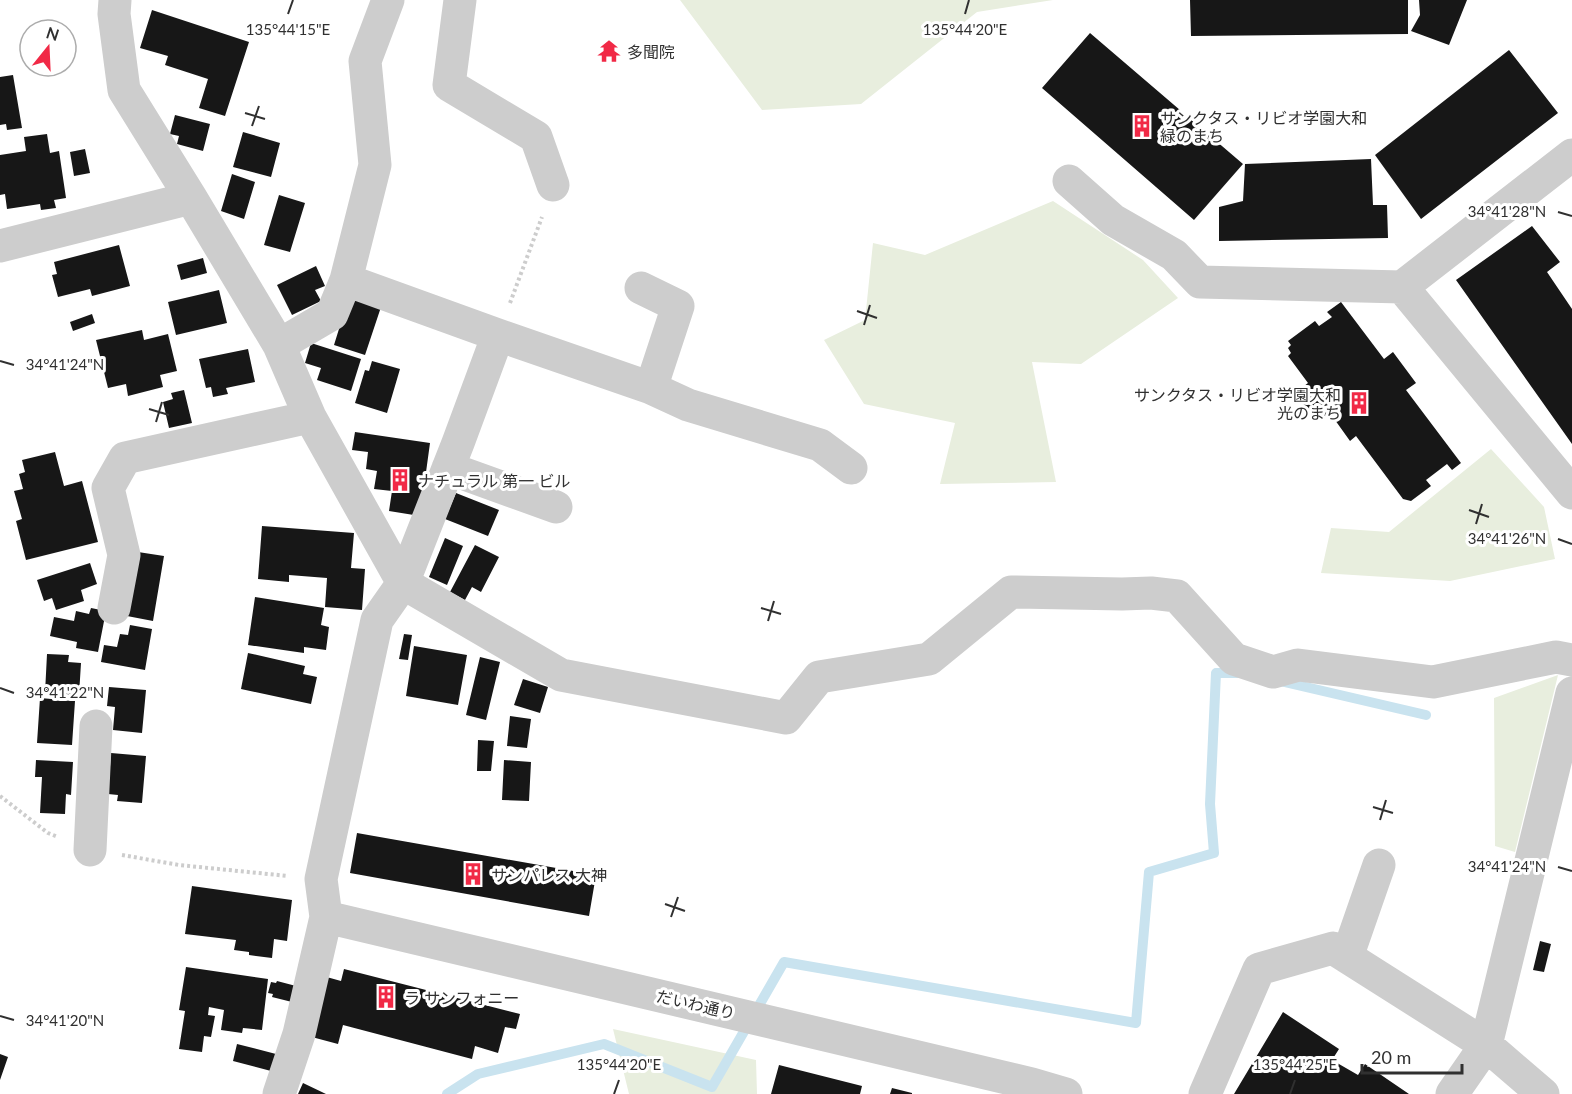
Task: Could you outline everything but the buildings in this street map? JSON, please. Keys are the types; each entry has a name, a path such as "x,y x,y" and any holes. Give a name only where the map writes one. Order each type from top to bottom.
{"street":[{"path":"115,0 114,14 124,90 279,345 310,417 403,584 561,675 786,718 819,677 929,659 1011,592 1151,593 1177,596 1234,659 1273,672 1298,665 1433,682 1556,657 1572,660"},
{"path":"279,345 332,314 346,280 375,165 365,61 388,0"},
{"path":"460,0 449,85 536,137 553,185"},
{"path":"1069,181 1113,220 1174,255 1200,282 1402,287 1572,155"},
{"path":"0,246 191,198"},
{"path":"346,280 651,388 688,405 820,445 850,468"},
{"path":"1402,287 1572,493"},
{"path":"641,288 678,306 651,388"},
{"path":"279,1094 299,1034 326,917 321,879 377,620 403,584 498,335"},
{"path":"114,608 124,555 108,488 125,458 310,417"},
{"path":"448,468 556,507"},
{"path":"1452,1094 1486,1045 1572,693"},
{"path":"90,850 96,726"},
{"path":"1347,957 1379,864"},
{"name":"だいわ通り","path":"326,917 1031,1089 1066,1094"},
{"path":"1205,1094 1259,969 1333,948 1486,1045 1543,1094"}],"path":[{"path":"498,335 553,185"},
{"path":"0,796 48,833 90,850 179,865 321,879"}],"green space":[{"path":"680,0 1053,0 977,12 861,104 762,110"},
{"path":"1053,201 1143,260 1178,298 1081,364 1032,362 1056,482 940,484 955,423 864,404 824,340 865,320 873,243 925,255"},
{"path":"1491,449 1544,507 1555,559 1450,581 1321,573 1331,528 1389,532"},
{"path":"1558,675 1515,852 1495,846 1494,698"},
{"path":"613,1029 756,1060 757,1094 629,1094"}],"waterway":[{"path":"447,1094 478,1074 604,1044 712,1087 784,962 1136,1023 1149,872 1214,853 1210,804 1216,673 1238,673"},
{"path":"1280,681 1426,715"}],"place":[{"name":"多聞院","path":"609,51"},
{"name":"サンクタス・リビオ学園大和 緑のまち","path":"1142,126"},
{"name":"サンクタス・リビオ学園大和 光のまち","path":"1359,403"},
{"name":"ナチュラル 第一 ビル","path":"400,480"},
{"name":"サンパレス 大神","path":"473,874"},
{"name":"ラ サンフォニー","path":"386,997"}]}
